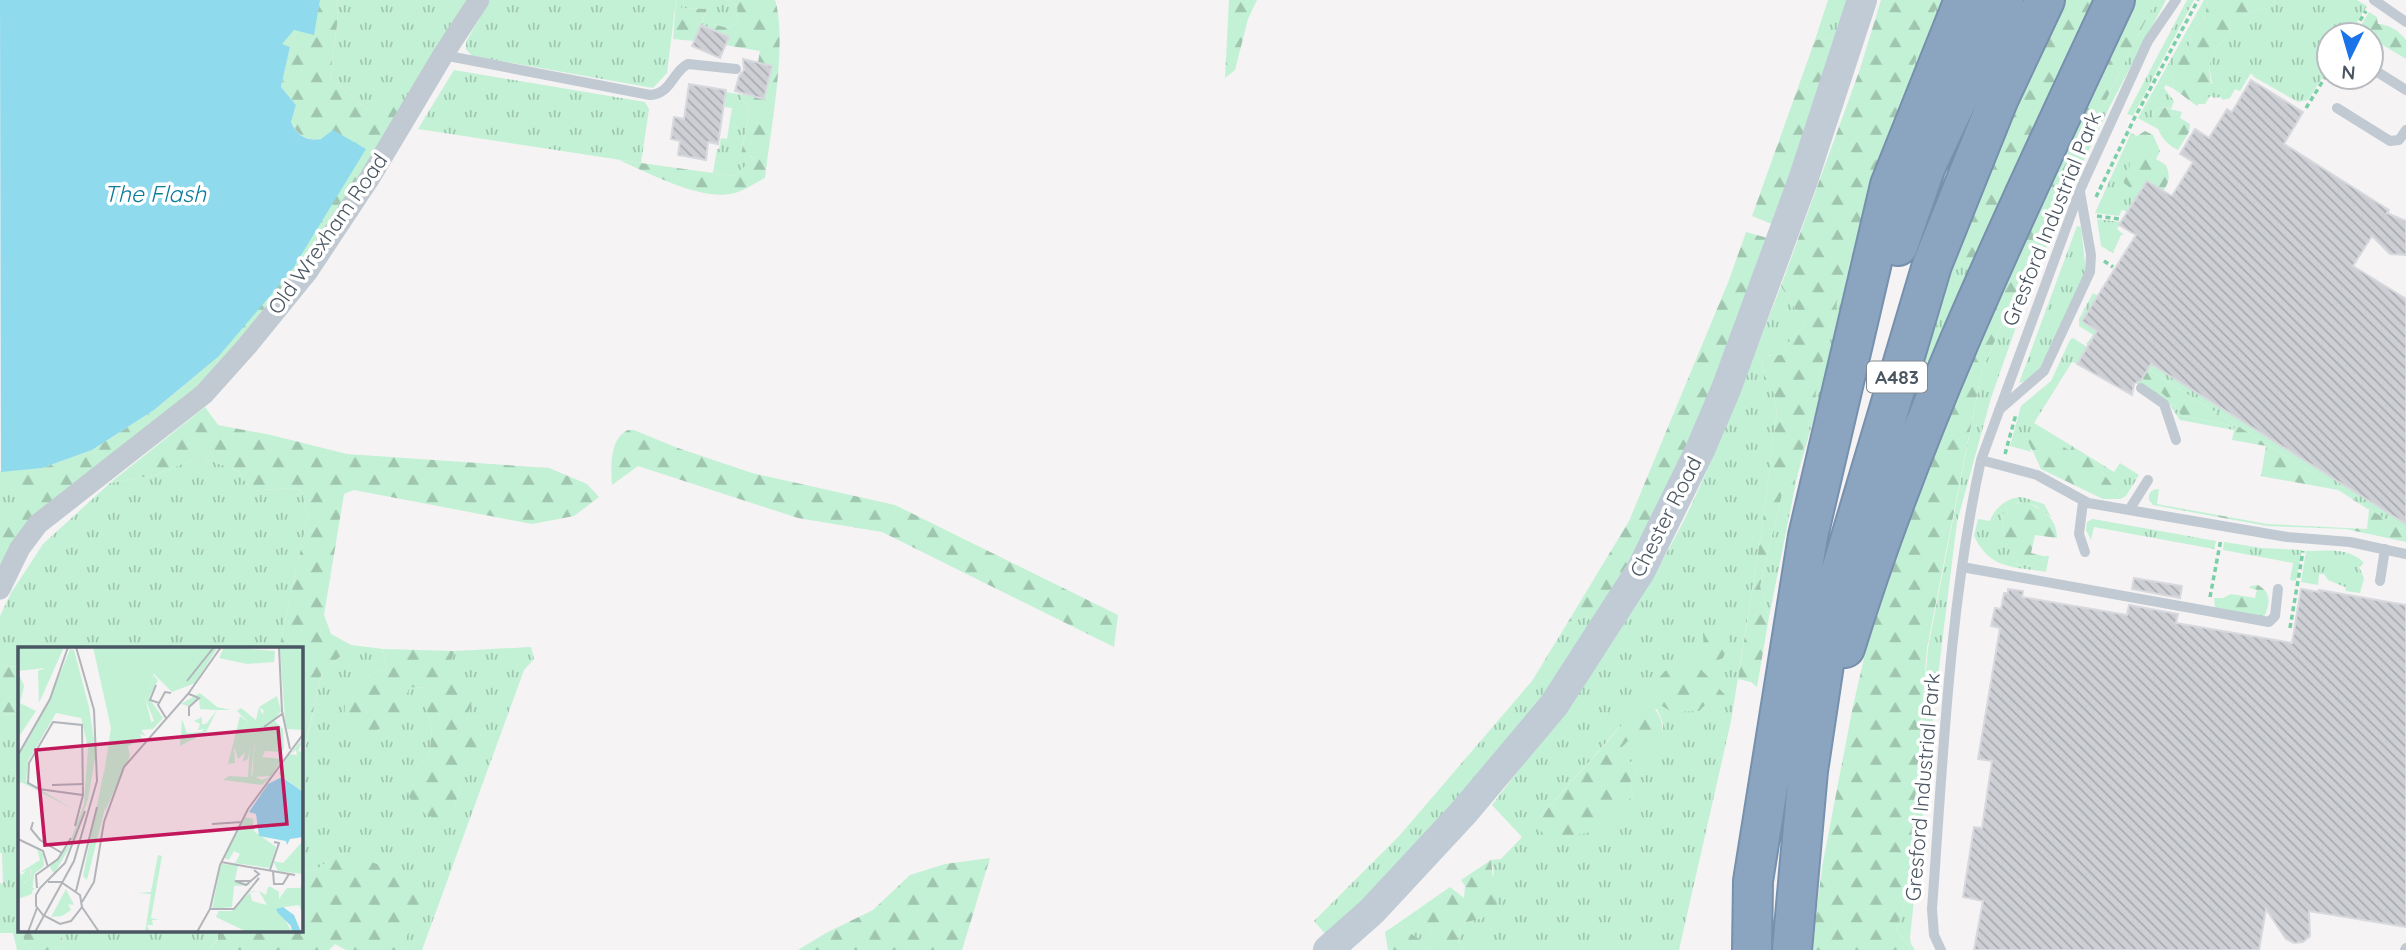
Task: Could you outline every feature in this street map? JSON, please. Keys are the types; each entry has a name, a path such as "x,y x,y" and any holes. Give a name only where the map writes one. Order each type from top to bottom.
{"highway":[{"name":"A483","path":"1752,950 1753,881 1808,536 1890,185 1964,0"},
{"name":"A483","path":"1830,447 1926,166 2004,0"},
{"name":"A483","path":"1792,950 1808,771 1835,591 1932,265 1999,98 2045,0"},
{"name":"A483","path":"1808,771 1866,582 1931,406 2036,169 2115,0"}],"main road":[{"name":"Chester Road","path":"1328,950 1372,911 1464,812 1554,705 1641,570 1727,389 1803,180 1862,0"}],"street":[{"name":"Old Wrexham Road","path":"0,589 20,548 38,524 204,394 308,271 362,190 479,0"}],"lane":[{"name":"Gresford Industrial Park","path":"1941,950 1934,935 1932,909 1944,746 1962,568 1981,460 2080,190 2148,41 2176,0"},
{"path":"2373,0 2406,22"},
{"path":"443,55 650,95 665,91 682,67 688,64 736,69"},
{"path":"2385,77 2406,90"},
{"path":"2337,108 2385,138 2399,140 2406,130"},
{"path":"2395,141 2395,155"},
{"path":"1997,411 2044,371 2090,272 2091,259 2080,190"},
{"path":"2141,388 2164,404 2176,440"},
{"path":"1981,460 2037,475 2083,502 2300,538 2350,542 2406,554"},
{"path":"2129,510 2148,480"},
{"path":"2083,502 2078,534 2085,552"},
{"path":"2380,581 2385,549"},
{"path":"1962,568 2272,621 2278,589"}],"path":[{"path":"2093,204 2135,117 2198,0"},
{"path":"2360,21 2373,0"},
{"path":"2306,108 2317,91"},
{"path":"2095,226 2094,215 2119,219"},
{"path":"2001,465 2024,389"},
{"path":"2208,612 2223,526"},
{"path":"2290,628 2303,550 2300,538"}],"green space":[{"path":"320,0 336,0 338,17 330,78 369,111 381,104 400,108 306,268 201,390 80,485 0,578 0,533 16,504 19,480 29,469 42,468 92,450 154,410 218,357 328,136 311,139 298,132 291,122 296,105 281,87 290,47 281,44 294,30 313,34"},
{"path":"336,0 468,0 400,108 369,111 330,78 338,17"},
{"path":"490,0 676,0 667,73 653,88 472,56 466,49 466,42"},
{"path":"676,0 681,0 681,8 707,9 694,41 673,39"},
{"path":"681,0 727,0 737,6 738,22 728,28 714,24 711,29 701,25 707,9 680,8"},
{"path":"727,0 775,0 780,39 777,88 765,178 739,192 722,195 676,185 619,160 735,176 753,158 741,154 749,114 748,106 742,100 743,93 764,98 772,66 758,62 760,51 725,45 729,37 711,29 713,24 728,28 738,22 737,6"},
{"path":"1229,0 1257,0 1248,19 1235,70 1225,78"},
{"path":"1828,0 1855,0 1842,43 1832,38 1815,40"},
{"path":"1881,0 1939,0 1904,89 1835,308 1797,477 1782,494 1760,586 1769,617 1757,687 1751,682 1738,679 1777,412 1774,393 1764,379 1762,356 1781,355 1791,339 1805,325 1781,286 1860,69"},
{"path":"1938,0 1947,0 1826,375 1797,477 1769,617 1760,586 1782,494 1797,476 1835,308 1904,89"},
{"path":"2059,0 2099,0 1987,251 1963,266 1952,250"},
{"path":"2131,0 2156,0 2061,190 1982,370 1927,648 1908,891 1896,929 1910,948 1915,950 1811,950 1823,862 1852,711 1881,583 1938,416"},
{"path":"2156,0 2166,0 2070,189 2028,293 1991,398 1957,522 1910,938 1915,950 1911,949 1896,929 1908,891 1928,648 1982,370 2061,190"},
{"path":"2187,0 2194,0 2133,116 2127,114"},
{"path":"2204,0 2208,0 2204,20 2193,29 2188,49 2171,74 2174,89 2166,85 2164,88 2174,101 2171,109 2161,107 2152,111 2158,129 2138,118"},
{"path":"2208,0 2276,0 2272,7 2247,13 2214,51 2209,66 2212,94 2203,97 2197,106 2174,89 2171,74 2177,55 2188,49 2193,29 2204,20"},
{"path":"2276,0 2357,0 2367,6 2358,21 2315,21 2315,89 2308,100 2298,102 2251,73 2240,91 2235,89 2230,98 2223,100 2210,96 2205,104 2198,104 2212,83 2209,66 2214,51 2247,13 2272,7"},
{"path":"2369,12 2377,17 2378,21 2364,21"},
{"path":"2385,26 2400,33 2406,40 2406,59 2385,46"},
{"path":"1832,38 1842,43 1777,226 1752,216 1815,40"},
{"path":"454,70 645,102 649,109 641,163 418,129"},
{"path":"726,92 743,95 742,100 748,106 749,114 741,153 753,159 735,176 713,173 721,138 727,139 732,108 725,107"},
{"path":"2161,107 2182,112 2180,118 2190,124 2189,132 2178,150 2167,143 2158,129 2152,111"},
{"path":"2145,131 2153,135 2160,151 2156,159 2166,165 2169,175 2163,191 2147,181 2139,189 2124,183 2123,174 2129,169 2130,161 2137,158 2132,151 2137,144 2137,136"},
{"path":"2131,133 2137,136 2137,158 2133,160 2147,181 2128,212 2122,210 2119,216 2095,213"},
{"path":"1972,186 1987,251 1904,451 1885,447"},
{"path":"2097,219 2121,222 2117,229 2124,235 2121,235 2113,253 2101,246"},
{"path":"2077,226 2081,227 2086,272 2040,368 2027,381 2019,383"},
{"path":"1746,232 1771,239 1679,469 1602,612 1568,622 1629,521 1729,280"},
{"path":"1781,286 1805,325 1791,339 1781,355 1762,356 1764,379 1774,393 1777,412 1762,528 1731,721 1679,950 1464,950 1458,938 1463,923 1483,918 1494,873 1491,860 1501,859 1522,837 1492,805 1598,662 1670,548 1714,453","holes":["1657,709 1663,724 1660,737 1644,751 1628,740 1620,749 1636,769 1630,783 1633,796 1618,807 1534,824 1616,731 1638,711"]},
{"path":"2093,293 2106,301 2092,305 2082,321 2406,524 2406,532 2079,326 2079,319"},
{"path":"2093,335 2406,532 2406,542 2346,529 2267,526 2153,505 2149,495 2159,489 2157,504 2267,524 2367,529 2369,510 2338,490 2261,476 2266,446 2232,440 2235,426 2182,416 2151,384 2086,344"},
{"path":"2073,338 2147,381 2172,403 2182,416 2235,426 2234,430 2180,420 2170,405 2085,351 2077,364 2072,362 2034,423 2072,446 2070,452 2051,439 2030,450 2032,452 2010,446 2021,406 2051,381"},
{"path":"205,407 218,425 347,454 549,468 587,484 599,497 574,516 532,524 354,490 344,494 324,615 331,634 351,645 322,671 303,757 303,647 279,647 308,516 302,491 288,488 252,491 237,470 200,457 154,475 110,483"},
{"path":"628,430 752,473 895,505 1118,615 1114,647 882,532 798,518 638,466 612,485 614,447 617,440"},
{"path":"2031,437 2051,439 2070,451 2072,446 2093,459 2120,499 2103,499 2041,469 2028,441"},
{"path":"200,457 237,470 252,491 288,488 302,491 308,516 279,647 18,647 18,667 0,666 0,616 11,593 43,544 110,483 154,475"},
{"path":"2093,459 2114,472 2120,463 2139,475 2126,496 2120,499"},
{"path":"29,469 19,480 30,501 0,557 0,471"},
{"path":"2022,497 2044,504 2051,517 2036,506 2018,502 2002,515 2006,539 2015,553 2012,560 2014,563 2032,566 2036,562 2045,561 2043,556 2049,556 2046,572 1995,561 1980,547 1974,536 1978,519 1990,521 2002,504"},
{"path":"2021,502 2035,506 2051,518 2056,531 2057,538 2035,535 2031,553 2043,556 2046,561 2036,562 2032,566 2011,560 2015,553 2005,535 2002,515 2014,504"},
{"path":"2093,519 2216,541 2214,549 2094,527 2091,540 2086,530 2087,522"},
{"path":"2224,542 2302,550 2296,581 2290,580 2293,563 2223,550"},
{"path":"2306,551 2337,551 2358,558 2364,563 2359,567 2364,578 2360,593 2346,591 2345,587 2328,580 2324,574 2319,574 2318,585 2301,582"},
{"path":"2258,585 2268,595 2268,608 2264,617 2215,608 2214,598 2231,594 2255,598 2257,590 2249,588"},
{"path":"1602,612 1504,750 1328,937 1314,921 1400,835 1532,681 1568,622"},
{"path":"1719,628 1730,641 1723,658 1707,665 1699,658 1704,651 1703,633"},
{"path":"351,645 383,649 387,668 363,679 401,713 409,687 427,688 427,711 432,731 429,757 412,772 452,813 462,783 455,775 481,735 466,717 448,665 455,651 531,647 534,659 524,670 422,950 402,950 420,880 338,854 316,870 307,871 303,862 303,759 322,671"},
{"path":"383,649 455,651 449,665 459,673 473,700 466,717 481,735 479,757 466,773 456,775 462,783 452,813 438,820 425,814 409,797 412,772 429,757 432,731 427,711 427,688 409,687 402,711 389,724 361,735 347,736 344,720 346,692 363,679 387,668"},
{"path":"1694,662 1727,697 1716,707 1709,701 1699,711 1672,712 1657,703 1651,687 1665,671"},
{"path":"0,666 18,667 18,715 0,714"},
{"path":"1647,701 1661,721 1662,736 1653,747 1644,751 1628,741 1620,749 1636,769 1630,783 1633,796 1599,828 1577,835 1546,836 1534,824 1621,726 1622,717 1638,711 1640,704"},
{"path":"0,714 18,715 18,932 22,932 25,944 32,950 17,950 13,933 0,933 0,883 3,884 0,853"},
{"path":"338,854 366,860 420,880 422,895 402,950 346,950 335,944 329,950 209,950 218,939 218,932 303,932 303,862 307,871 316,870"},
{"path":"990,858 962,950 798,950 873,910 910,875 945,864"},
{"path":"1491,860 1496,906 1483,918 1463,923 1458,938 1464,950 1435,950 1435,939 1417,910 1450,887 1464,898 1465,886 1461,880"},
{"path":"1417,910 1435,939 1435,950 1428,950 1425,943 1397,924"},
{"path":"1397,924 1425,943 1428,950 1388,950 1385,932"},
{"path":"22,932 61,932 63,944 60,950 32,950 25,944"},
{"path":"61,932 218,932 218,938 209,950 60,950 63,943"}],"water":[{"name":"The Flash","path":"0,0 320,0 314,35 294,30 282,44 290,47 281,87 296,105 291,122 296,131 306,138 321,139 333,130 366,149 292,270 218,357 154,410 92,450 42,468 1,472"}],"building":[{"path":"701,25 729,37 720,58 692,46"},
{"path":"743,59 772,66 764,99 735,91 739,76 744,70"},
{"path":"2251,80 2303,112 2284,144 2389,210 2387,213 2406,221 2406,255 2390,254 2372,236 2353,266 2406,299 2406,524 2151,364 2141,380 2134,384 2132,395 2077,364 2097,331 2082,321 2136,235 2119,225 2147,181 2172,196 2193,162 2180,154 2195,129 2209,138 2227,109 2232,112"},
{"path":"689,84 726,90 718,144 708,142 706,160 678,155 680,141 671,139 674,117 684,119"},
{"path":"2134,578 2182,586 2180,598 2132,589"},
{"path":"2008,589 2023,591 2022,597 2127,615 2129,605 2178,614 2176,623 2292,643 2301,589 2406,605 2406,927 2309,911 2310,936 2303,942 2294,943 2286,939 2266,909 2259,950 1974,950 1983,901 1963,897 1974,827 1982,828 1992,761 1978,759 2000,628 1991,626 1995,608 2001,609 2004,593 2008,593"}]}
